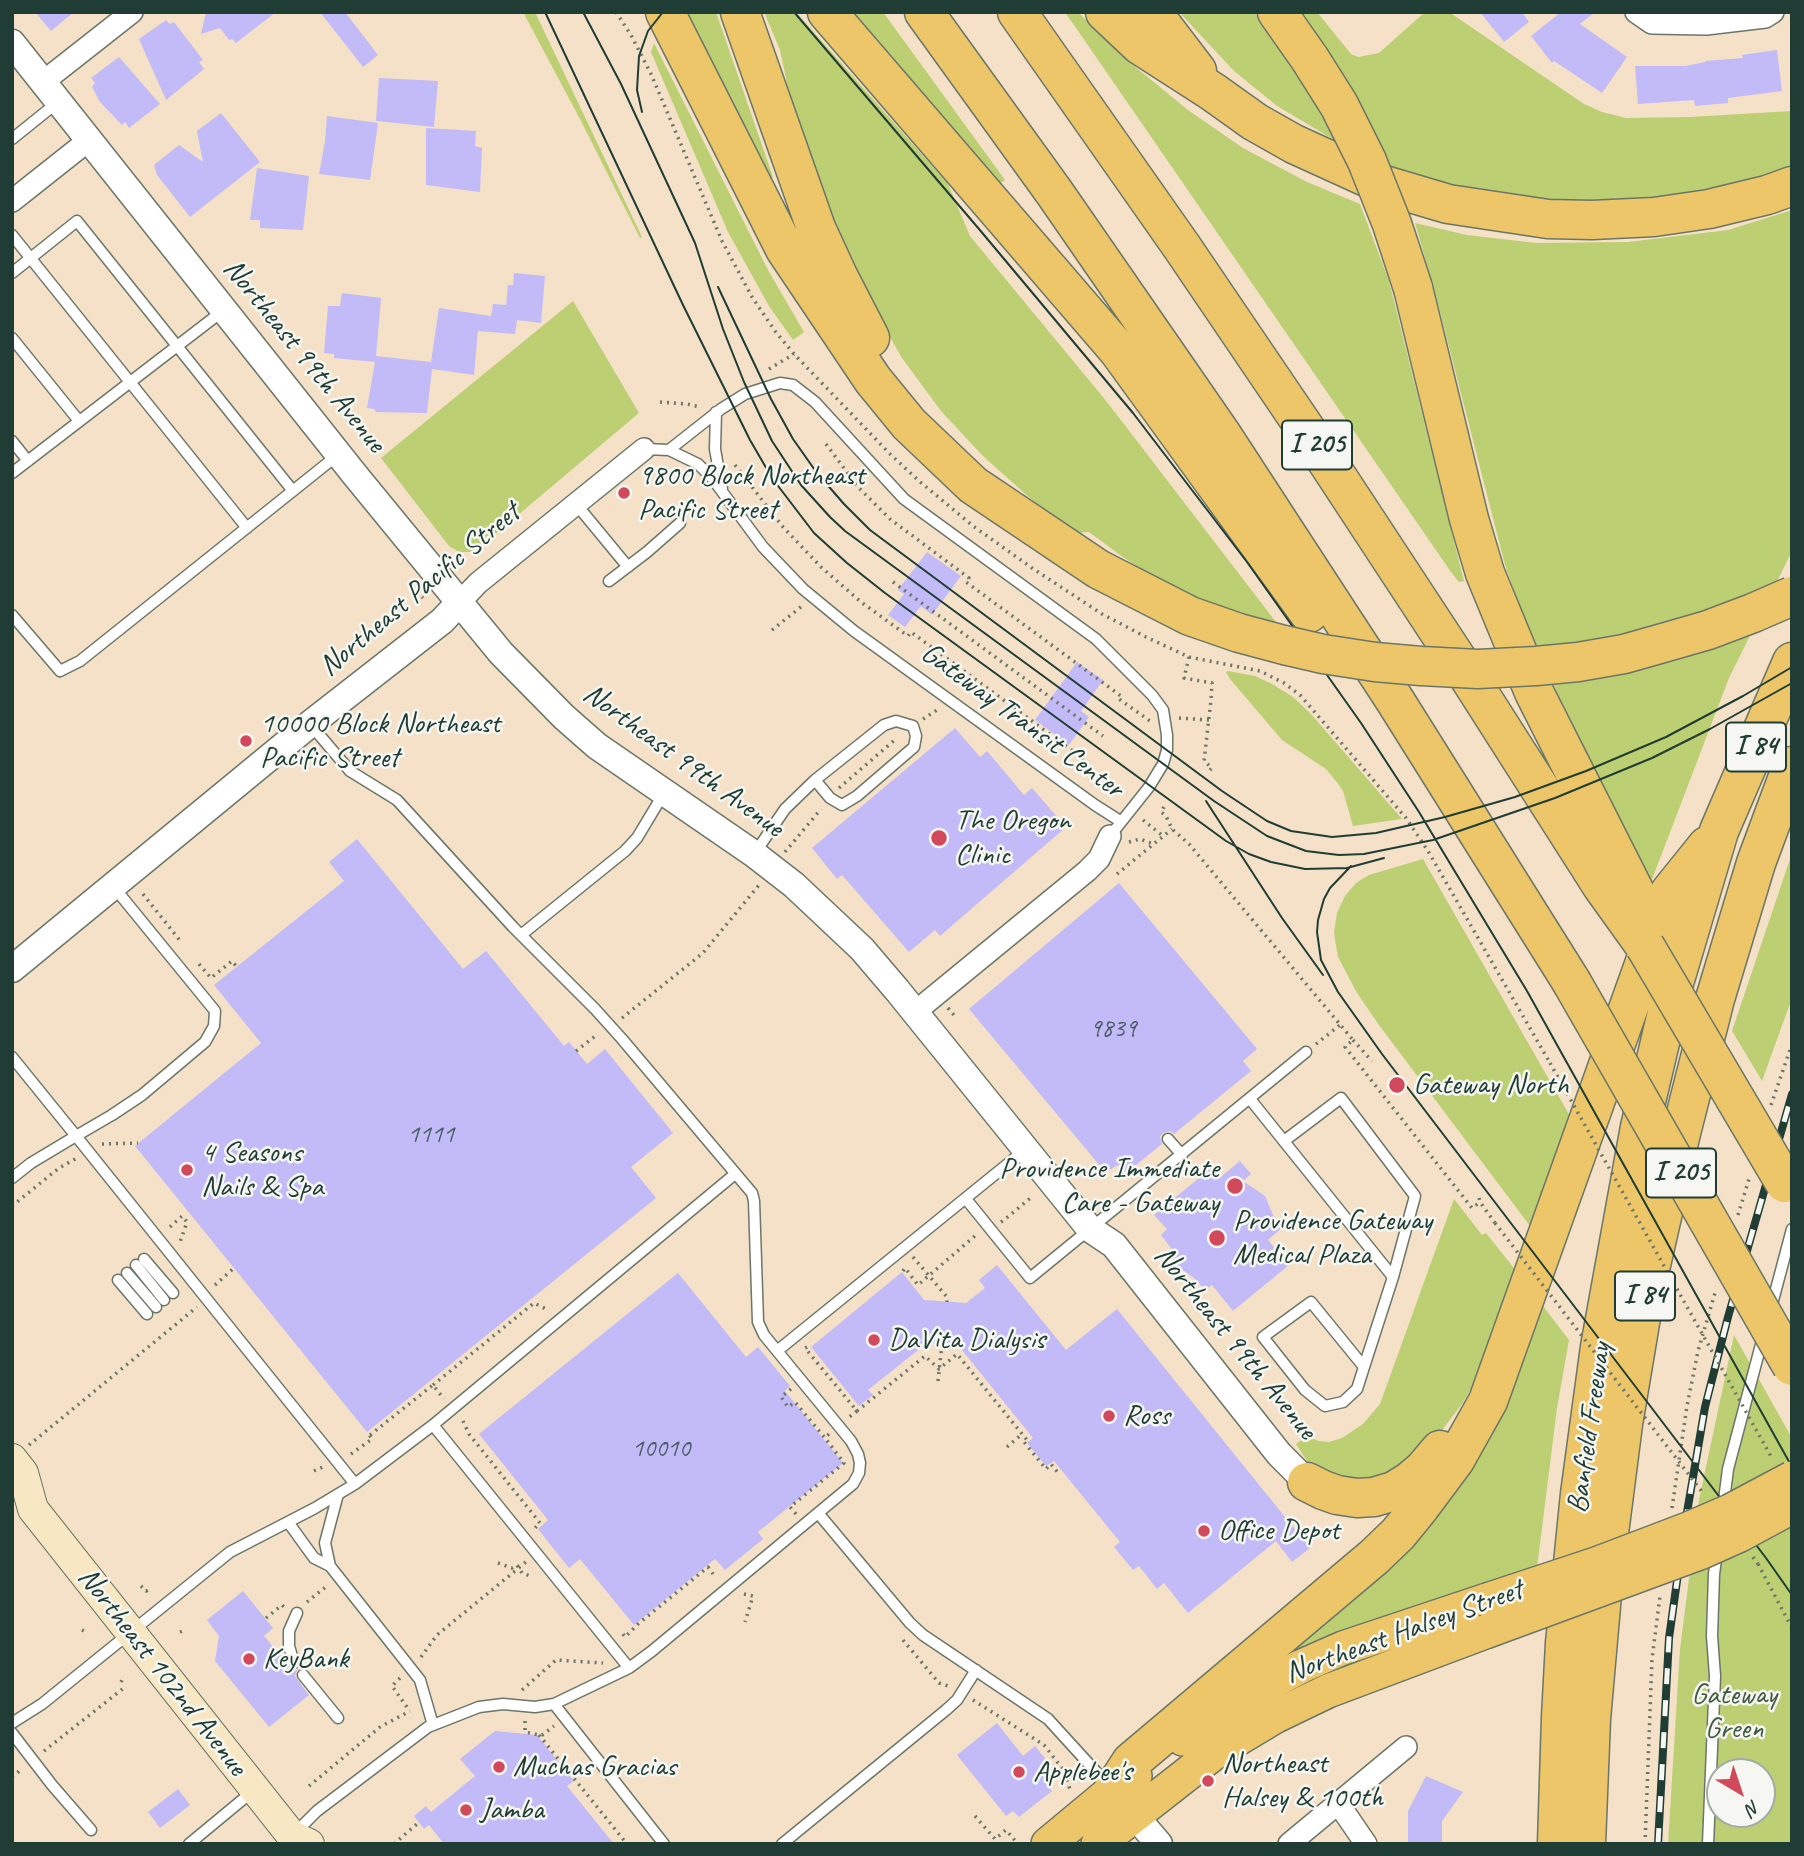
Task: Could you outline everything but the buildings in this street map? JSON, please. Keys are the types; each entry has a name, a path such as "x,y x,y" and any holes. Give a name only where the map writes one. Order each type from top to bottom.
{"highway":[{"path":"665,12 785,249 873,380 909,424 973,485 1098,569 1190,615 1239,633 1323,654 1421,666 1536,666 1612,656 1742,618 1792,596"},
{"path":"740,12 816,228 857,315 882,359 908,396 963,460 1018,517"},
{"path":"827,12 1118,350 1326,637 1396,702"},
{"name":"I 205","path":"924,12 1150,329 1396,702 1571,981 1792,1366"},
{"name":"I 205","path":"1017,12 1317,446 1602,887 1645,946 1792,1196"},
{"path":"1105,12 1140,45 1255,122 1296,146 1384,185 1437,201 1548,219 1592,220 1654,217 1709,209 1792,186"},
{"path":"1152,12 1213,92"},
{"path":"1277,12 1339,105 1367,161 1392,224 1413,288 1469,519 1485,573 1534,692 1638,898 1645,946"},
{"name":"Banfield Freeway","path":"1557,1844 1567,1617 1580,1494 1600,1347 1625,1203 1656,1054 1681,956 1719,831 1792,662"},
{"name":"Banfield Freeway","path":"1586,1844 1591,1719 1604,1572 1623,1424 1646,1287 1679,1137 1715,999 1756,863 1792,766"},
{"path":"1123,1803 1131,1762 1364,1566 1398,1534 1455,1460 1488,1401 1670,892 1719,831"},
{"path":"1307,1482 1337,1495 1357,1498 1374,1497 1394,1491 1423,1470 1456,1429 1488,1401"}],"main road":[{"name":"Northeast 102nd Avenue","path":"20,1452 23,1504 131,1633 295,1842"},
{"name":"Northeast Halsey Street","path":"1098,1844 1139,1773 1246,1695 1343,1648 1596,1564 1688,1529 1730,1511 1784,1471"},
{"name":"Northeast Halsey Street","path":"1048,1844 1214,1754 1274,1717 1328,1691 1702,1552 1792,1507"}],"street":[{"path":"51,92 132,12"},
{"path":"1636,12 1652,23 1706,24 1765,17 1773,12"},
{"name":"Northeast 99th Avenue","path":"12,43 501,653 564,717 597,746 754,854 793,885 862,948 1090,1229 1114,1245 1279,1454 1307,1482"},
{"path":"12,201 89,140"},
{"name":"Northeast Pacific Street","path":"12,969 310,724 442,621 478,583 644,449"},
{"path":"915,1012 1087,871 1099,859 1115,828"},
{"path":"1289,1844 1406,1747"},
{"path":"1123,1803 1159,1844"},
{"path":"1338,1803 1366,1844"}],"lane":[{"path":"12,139 51,92"},
{"path":"12,273 77,221 293,491"},
{"path":"12,235 247,528"},
{"path":"12,473 224,310"},
{"path":"12,338 79,422"},
{"name":"Gateway Transit Center","path":"644,449 669,450 698,464 723,491 763,547 803,589 829,611 1068,786 1115,828 1149,787 1163,764 1167,750 1163,710 1152,695 1096,639 904,499 804,392 793,385 780,383 738,397 669,450"},
{"name":"Gateway Transit Center","path":"716,412 715,449 723,491"},
{"path":"12,441 28,461"},
{"path":"12,615 60,671 80,661 339,454"},
{"path":"576,504 628,567"},
{"path":"608,581 680,523"},
{"path":"754,854 785,809 815,780 884,725 896,722 913,726 916,736 914,747 858,796 842,805 830,798 815,780"},
{"path":"295,1842 317,1811 406,1743 433,1726 479,1707 503,1704 535,1707 555,1704 629,1668 853,1485 859,1473 860,1462 851,1441 764,1335 758,1322 752,1193 622,1039 521,935 397,800 350,771 310,724"},
{"path":"521,935 625,851 637,838 664,792"},
{"path":"12,1178 31,1163 142,1095 205,1042 215,1026 215,1011 113,886"},
{"path":"966,1199 1030,1279 1306,1052"},
{"path":"12,1057 355,1484"},
{"path":"1284,1142 1341,1098 1415,1196 1393,1278 1357,1389 1343,1402 1325,1406 1305,1390 1264,1337 1311,1302 1364,1367"},
{"path":"1250,1099 1393,1278"},
{"path":"1168,1139 1182,1155"},
{"path":"777,1350 1026,1150"},
{"path":"12,1723 42,1704 230,1552 355,1484 433,1425 735,1174"},
{"path":"1721,1521 1728,1469 1792,1229"},
{"path":"131,1269 160,1304 131,1269"},
{"path":"433,1425 629,1668"},
{"path":"330,1566 325,1543 338,1494"},
{"path":"818,1513 910,1623 923,1635 1048,1719 1123,1803"},
{"path":"288,1522 314,1558 330,1566 420,1679 433,1726"},
{"path":"1708,1844 1715,1676 1712,1636 1714,1574 1719,1534"},
{"path":"293,1663 289,1631 297,1612"},
{"path":"782,1844 946,1710 957,1700 976,1670"},
{"path":"303,1675 338,1718"},
{"path":"555,1704 664,1844"},
{"path":"12,1733 91,1830"},
{"path":"189,1844 255,1789"}],"path":[{"path":"766,374 769,369 794,354"},
{"path":"660,402 687,404 699,408 707,403"},
{"path":"826,444 858,487 890,519 969,578 966,583 1121,696 1119,699 1150,721"},
{"path":"733,462 783,527 821,567 861,602 908,636 911,632 1086,760"},
{"path":"893,582 1103,736"},
{"path":"772,630 804,605"},
{"path":"1189,657 1184,678 1212,683 1204,761 1212,768 1208,772"},
{"path":"1177,718 1209,719"},
{"path":"1164,807 1161,812 1172,829 1189,845 1372,1061"},
{"path":"1116,874 1172,829"},
{"path":"143,894 174,933"},
{"path":"202,968 211,978 232,961 237,967"},
{"path":"1306,1052 1340,1025"},
{"path":"1353,1040 1345,1046 1472,1208 1479,1200 1707,1498"},
{"path":"1771,1106 1792,1044"},
{"path":"1550,1063 1784,1471"},
{"path":"12,1206 59,1168 101,1144 138,1143"},
{"path":"1736,1222 1752,1171"},
{"path":"170,1227 182,1216 187,1222"},
{"path":"905,1247 947,1297 947,1301"},
{"path":"20,1452 198,1306 215,1285 234,1268"},
{"path":"895,1277 905,1268 918,1285 929,1276"},
{"path":"1671,1513 1698,1351 1717,1287"},
{"path":"355,1452 373,1439 369,1434 534,1303 548,1310"},
{"path":"938,1381 942,1344"},
{"path":"939,1369 957,1354 1027,1440 1024,1442 1046,1469 1051,1464 1059,1474"},
{"path":"856,1411 925,1356 939,1369"},
{"path":"420,1659 437,1635 525,1565 541,1537 534,1528 540,1523 433,1385"},
{"path":"1007,1447 1022,1434"},
{"path":"1749,1553 1758,1564 1792,1628"},
{"path":"498,1563 512,1568 517,1565 522,1573 533,1577"},
{"path":"625,1637 708,1567 717,1579 724,1573"},
{"path":"141,1586 146,1591 151,1589"},
{"path":"1645,1844 1652,1659 1661,1593"},
{"path":"521,1692 556,1660 603,1663"},
{"path":"309,1786 380,1727 412,1710 392,1686 400,1678"},
{"path":"12,1777 125,1687"},
{"path":"519,1705 517,1721 526,1721 525,1732 542,1735 565,1718"},
{"path":"539,1735 627,1844"},
{"path":"975,1816 995,1839 1006,1830 1018,1844"},
{"path":"394,1844 418,1824"}],"green space":[{"path":"523,12 535,12 642,237 640,238"},
{"path":"685,12 716,12 773,177 768,180"},
{"path":"764,12 796,12 948,184 970,236 1107,402 1279,626 1222,613 1164,584 1089,532 1075,533 1031,499 983,456 941,411 902,358 855,276 796,125 780,50"},
{"path":"850,12 883,12 1005,180 996,186"},
{"path":"1065,12 1078,12 1122,56 1188,110 1243,148 1307,182 1360,204 1389,281 1464,581 1459,582 1451,572"},
{"path":"1179,12 1254,12 1286,52 1320,104 1336,141 1277,106 1234,71"},
{"path":"1296,12 1317,12 1351,54 1358,57 1379,53 1425,12 1449,12 1584,104 1626,118 1792,111 1792,172 1688,198 1554,204 1387,174"},
{"path":"654,43 768,270 804,332 793,340 769,306 728,232 651,52"},
{"path":"1792,210 1792,551 1729,678 1651,882 1557,692 1505,565 1415,223 1467,235 1536,243 1628,242 1728,230"},
{"path":"573,301 639,413 480,547 471,552 459,552 449,546 381,458"},
{"path":"1226,672 1255,676 1293,697 1402,819 1353,826 1339,785 1326,769 1282,740 1230,679"},
{"path":"1792,853 1792,998 1762,1081 1732,1031"},
{"path":"1423,859 1575,1125 1533,1230 1379,1025 1357,993 1338,957 1334,933 1337,913 1345,896 1356,883 1369,875"},
{"path":"1454,1199 1482,1235 1486,1233 1521,1277 1485,1364 1462,1404 1433,1442 1414,1461 1359,1485 1320,1471 1307,1461 1296,1444 1306,1436 1329,1442 1342,1438 1363,1424 1380,1404"},
{"path":"1543,1306 1569,1340 1557,1408 1537,1568 1269,1669 1513,1388"},
{"name":"Gateway Green","path":"1734,1335 1792,1438 1792,1844 1668,1844 1680,1649 1699,1500"}],"tram line":[{"path":"545,12 683,305 750,440 772,478 814,533 885,593 1226,841 1271,862 1305,869 1347,868 1384,858"},
{"path":"583,12 621,84 695,243 723,329 744,382 772,441 801,485 845,531 1214,801 1267,836 1306,851 1339,855 1364,854 1433,840 1555,798 1652,758 1792,683"},
{"path":"642,112 637,90 639,56 648,31 663,12"},
{"path":"794,12 1133,413 1247,562 1361,723 1419,812 1527,991 1792,1467"},
{"path":"718,287 793,439 817,473 870,530 1222,791 1267,821 1291,831 1332,837 1376,833 1515,797 1666,737 1792,667"},
{"path":"1206,801 1282,918 1323,975"},
{"path":"1351,866 1330,888 1318,920 1321,960 1338,992 1382,1054 1792,1595"}],"railway":[{"path":"1658,1844 1669,1638 1705,1407 1792,1094"}],"place":[{"name":"9800 Block Northeast Pacific Street","path":"624,493"},
{"name":"10000 Block Northeast Pacific Street","path":"246,741"},
{"name":"The Oregon Clinic","path":"939,838"},
{"name":"Gateway North","path":"1397,1085"},
{"name":"4 Seasons Nails & Spa","path":"187,1170"},
{"name":"Providence Immediate Care - Gateway","path":"1235,1186"},
{"name":"Providence Gateway Medical Plaza","path":"1217,1238"},
{"name":"DaVita Dialysis","path":"874,1340"},
{"name":"Ross","path":"1109,1416"},
{"name":"Office Depot","path":"1204,1531"},
{"name":"KeyBank","path":"249,1659"},
{"name":"Muchas Gracias","path":"499,1767"},
{"name":"Applebee's","path":"1019,1772"},
{"name":"Northeast Halsey & 100th","path":"1208,1781"},
{"name":"Jamba","path":"466,1810"}]}
